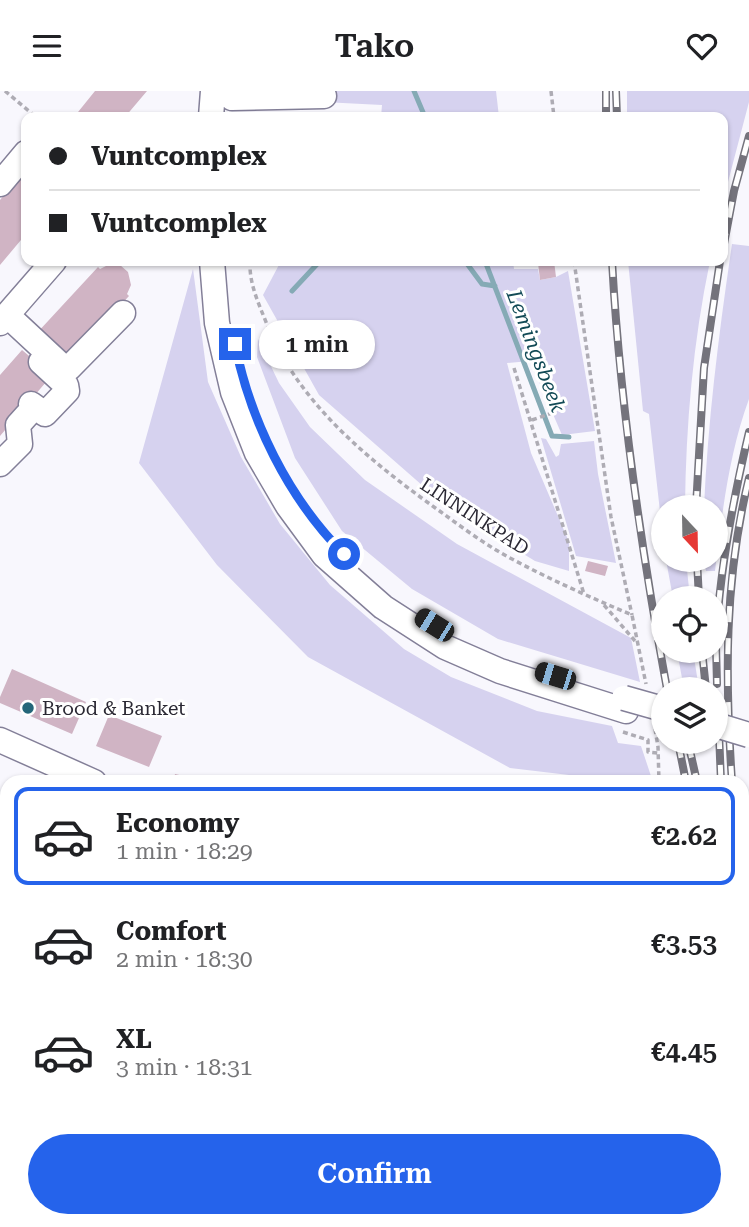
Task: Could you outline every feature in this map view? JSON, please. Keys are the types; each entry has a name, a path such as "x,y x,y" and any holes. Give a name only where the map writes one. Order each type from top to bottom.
{"street":[{"path":"216,112 228,99 324,96"},
{"path":"0,184 21,159"},
{"path":"5,310 49,266"},
{"path":"212,266 217,323 233,392 257,453 288,506 324,555 383,607 445,647 500,671 625,712 651,716"},
{"path":"228,266 231,321 253,410 295,493 330,540 371,581 452,636 625,712"},
{"path":"5,310 64,368 69,368 123,313"},
{"path":"0,464 20,444 18,425 32,404 45,397 61,380 5,310"},
{"path":"0,448 3,442 1,436"},
{"path":"728,729 749,735"},
{"path":"728,739 749,745"},
{"path":"0,740 78,775"}],"path":[{"path":"5,91 30,112"},
{"path":"551,91 553,112"},
{"name":"LINNINKPAD","path":"250,266 256,297 270,333 287,363 321,410 361,450 400,482 509,558 632,615"},
{"path":"575,266 611,517 646,684"},
{"path":"514,367 584,594"},
{"path":"532,420 555,412"},
{"path":"601,602 638,646"},
{"path":"625,712 623,733 648,740 648,752 651,752"},
{"path":"658,754 659,775"}],"shaded area":[{"path":"319,91 496,91 498,112 381,112 382,105 323,102"},
{"path":"627,91 749,91 749,102 728,182 728,112 627,112"},
{"path":"732,244 749,246 749,399 731,462 726,495 705,495 708,441"},
{"path":"278,266 514,266 514,269 538,269 540,280 568,271 595,431 562,435 530,361 507,363 531,453 569,542 569,571 535,561 447,507 319,395 263,295"},
{"path":"628,266 709,266 692,383 685,495 658,495 649,414 643,411"},
{"path":"193,269 208,382 241,457 280,524 330,585 404,649 451,677 537,711 612,726 618,743 641,746 651,775 569,775 510,768 308,657 217,565 139,463"},
{"path":"258,339 279,383 310,427 365,480 457,544 631,638 640,682 498,639 412,589 342,531 295,458 257,357"},
{"path":"541,438 546,439 556,457 561,444 594,441 616,563 576,556"},
{"path":"668,572 687,572 689,586 671,586"},
{"path":"679,663 695,663 697,677 682,677"}],"building":[{"path":"95,91 147,91 129,112 78,112"},
{"path":"21,175 21,240 0,265 0,200"},
{"path":"106,266 121,266 128,272 131,285 127,294 129,296 67,363 36,334 98,267 100,269"},
{"path":"538,266 555,266 556,277 540,280"},
{"path":"22,350 52,375 0,436 0,375"},
{"path":"588,561 608,566 605,576 585,571"},
{"path":"12,669 86,702 72,734 0,703"},
{"path":"109,715 162,736 149,767 96,746"}],"waterway":[{"name":"Lemingsbeek","path":"414,91 423,112"},
{"path":"292,291 315,266"},
{"path":"469,266 482,284 495,286"},
{"name":"Lemingsbeek","path":"487,266 552,436 569,437"}],"railway":[{"path":"606,91 606,112"},
{"path":"616,91 617,112"},
{"path":"728,223 749,136"},
{"path":"612,266 620,369 633,476 665,677"},
{"path":"697,495 704,368 719,266"},
{"path":"721,586 728,534 749,432"},
{"path":"732,775 728,629 735,554 749,478"},
{"path":"698,572 698,586"},
{"path":"703,663 705,677"},
{"path":"716,663 717,677"},
{"path":"680,754 685,775"},
{"path":"691,754 695,775"},
{"path":"720,754 721,775"}],"place":[{"name":"Brood & Banket","path":"28,708"}],"route":[{"path":"235,344 253,410 272,451 295,493 330,540 344,554"}]}
